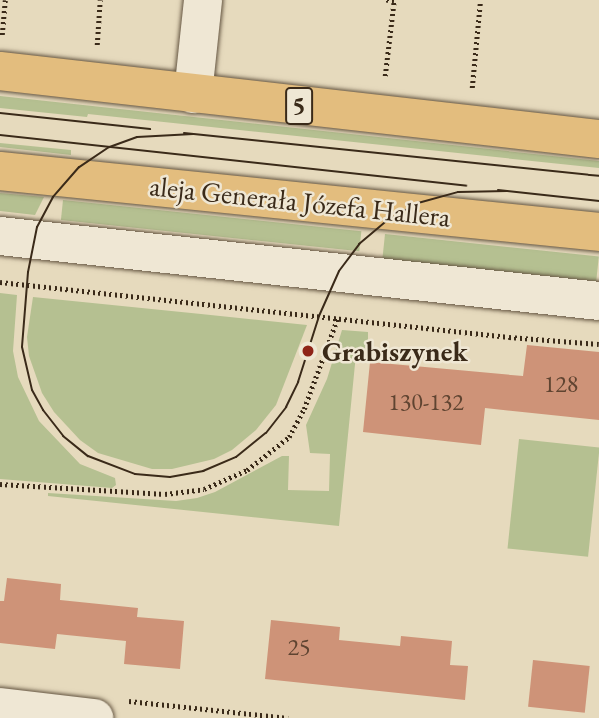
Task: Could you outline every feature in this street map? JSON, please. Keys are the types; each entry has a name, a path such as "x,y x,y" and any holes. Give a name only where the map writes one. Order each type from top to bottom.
{"main road":[{"name":"5","path":"0,71 599,139"},
{"name":"aleja Generała Józefa Hallera","path":"0,171 599,232"}],"street":[{"path":"192,94 203,0"},
{"path":"0,236 599,301"},
{"path":"0,707 109,709"}],"path":[{"path":"1,43 5,0"},
{"path":"96,53 100,0"},
{"path":"384,83 394,1 386,0"},
{"path":"471,93 480,3"},
{"path":"0,484 165,494 204,489 247,470 289,437 309,399 353,273"},
{"path":"0,282 509,337 599,344"},
{"path":"109,709 288,718"}],"green space":[{"path":"0,96 599,161 599,168 88,114 87,117 0,108"},
{"path":"0,143 71,150 71,155 0,147"},
{"path":"0,193 44,197 35,215 0,211"},
{"path":"63,200 361,231 359,251 61,220"},
{"path":"385,234 599,256 596,281 382,259"},
{"path":"0,293 17,295 13,351 18,377 39,421 80,464 115,478 116,485 112,488 0,479"},
{"path":"33,297 307,325 276,405 256,430 232,450 214,459 172,469 152,469 98,453 80,440 54,412 42,393 29,356 27,337"},
{"path":"342,330 368,332 368,355 356,354 339,526 48,496 48,493 176,501 197,498 215,492 282,456 289,456 288,490 329,491 330,454 310,453 306,425 327,379"},
{"path":"519,439 599,447 588,557 508,548"}],"building":[{"path":"527,345 599,352 599,420 485,408 481,445 363,432 370,362 523,376"},
{"path":"7,578 61,584 60,600 138,608 137,617 184,621 180,669 124,664 126,641 57,634 55,649 0,643 0,601 4,601"},
{"path":"271,620 340,627 339,640 400,646 401,636 452,641 450,665 468,666 465,700 265,679"},
{"path":"533,660 590,666 585,713 528,707"}],"tram line":[{"path":"0,113 150,129"},
{"path":"184,133 599,176"},
{"path":"193,134 137,137 109,147 79,167 53,197 37,227 28,272 22,347 32,390 63,436 88,456 135,474 170,477 203,471 236,457 266,433 286,407 298,382 319,316 339,271 359,244 388,220 418,203 458,192 507,191"},
{"path":"0,135 466,186"},
{"path":"498,190 599,201"}],"place":[{"name":"Grabiszynek","path":"308,351"}]}
